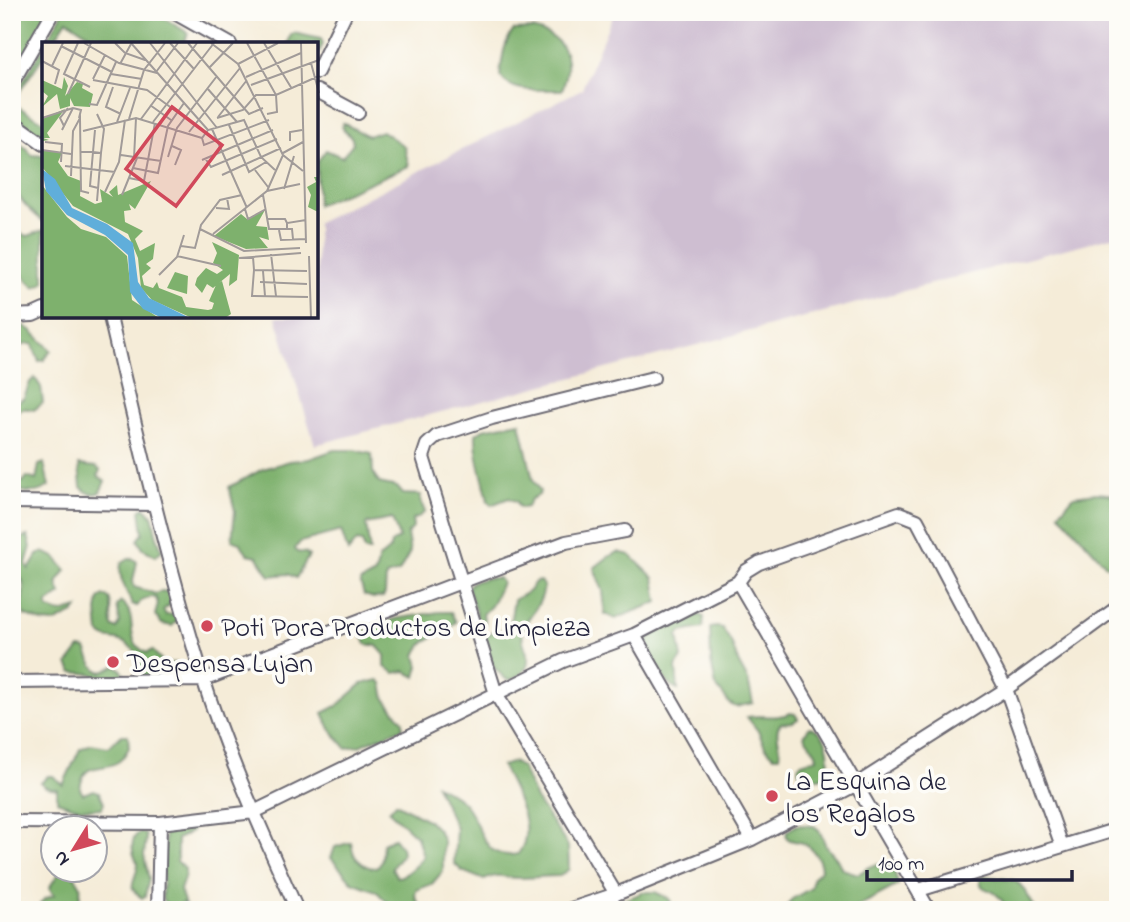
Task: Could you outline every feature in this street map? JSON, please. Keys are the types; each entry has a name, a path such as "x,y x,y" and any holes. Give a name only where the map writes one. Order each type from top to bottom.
{"street":[{"path":"12,83 53,12"},
{"path":"173,12 226,42"},
{"path":"318,70 346,12"},
{"path":"318,93 358,113"},
{"path":"12,121 42,143"},
{"path":"12,316 33,315 42,311"},
{"path":"110,318 154,504 203,680 254,811 297,910"},
{"path":"616,894 496,694 423,457 427,445 437,436 492,418 653,378"},
{"path":"12,502 154,504"},
{"path":"12,822 160,823 254,811 563,661 634,635 738,582 747,571 759,563 899,513 917,520 1006,689 1062,846"},
{"path":"12,682 203,680 566,542 625,531"},
{"path":"738,582 929,910"},
{"path":"568,910 616,894 751,839 857,784 1006,689 1118,607"},
{"path":"634,635 751,839"},
{"path":"158,910 160,823"},
{"path":"919,890 1118,830"}],"shaded area":[{"path":"614,12 1118,12 1118,235 315,445 276,318 318,318 318,222 582,89"}],"green space":[{"path":"52,12 12,82 12,13"},
{"path":"63,12 154,12 188,33 185,42 100,42 67,20 52,42 46,42"},
{"path":"532,29 553,38 564,51 567,69 562,90 520,89 505,82 500,76 510,35 514,30"},
{"path":"294,33 321,39 323,44 318,54 318,42 289,42"},
{"path":"42,49 42,58 12,103"},
{"path":"12,103 42,121 42,139 12,119"},
{"path":"343,123 368,136 382,131 404,146 409,166 318,205 318,161 326,150 342,157 353,143 352,138 342,128"},
{"path":"12,142 23,145 32,155 42,156 42,220 18,196 12,168"},
{"path":"12,231 28,236 42,231 42,284 34,287 18,268 12,248"},
{"path":"21,324 51,350 44,360 39,361 32,344 12,349 12,327"},
{"path":"35,378 41,387 43,403 34,410 23,409 18,412 17,428 13,434 12,404 24,398 30,382"},
{"path":"520,422 539,495 531,499 527,507 518,506 517,502 509,498 491,505 478,460 476,434 483,429"},
{"path":"12,448 17,455 18,481 23,482 27,477 36,480 39,465 44,463 49,486 31,492 12,488"},
{"path":"334,450 372,454 373,472 379,483 397,487 403,494 421,495 420,500 425,512 412,519 413,528 407,534 410,552 399,572 386,576 383,597 364,595 360,582 375,574 379,558 390,549 391,543 399,538 392,519 366,524 370,551 365,551 362,542 357,541 348,552 341,531 300,542 295,549 309,556 296,578 288,574 270,576 257,556 248,554 240,543 232,540 235,511 229,487 263,469 309,459"},
{"path":"79,465 100,470 98,476 105,481 100,492 90,493 81,487"},
{"path":"1096,493 1118,495 1118,573 1105,564 1059,513 1074,496"},
{"path":"144,507 152,516 162,550 156,556 143,549 138,540 143,533 140,510"},
{"path":"28,536 31,547 26,564 29,569 43,552 55,557 66,570 57,583 61,594 47,604 49,609 61,613 78,608 74,613 54,623 42,622 24,615 22,579 16,586 12,605 15,552 23,537"},
{"path":"618,552 630,555 654,578 658,602 615,619 605,614 603,591 594,568"},
{"path":"132,558 137,562 134,587 156,594 161,591 172,592 176,601 163,610 166,615 177,614 179,619 172,626 162,624 155,615 158,604 156,598 141,601 137,606 132,604 120,573 122,562"},
{"path":"499,578 502,583 491,606 483,614 485,624 480,626 468,587 472,582"},
{"path":"541,581 544,586 543,594 527,620 522,635 528,658 527,666 518,676 507,680 493,667 485,638 492,632 509,628 514,600 529,591 535,582"},
{"path":"104,596 110,601 112,626 117,629 120,623 117,606 121,602 130,614 133,635 139,648 147,653 152,650 164,663 182,663 187,666 186,677 163,675 153,668 149,678 139,675 136,670 142,661 136,652 123,642 99,633 97,611 99,599"},
{"path":"451,612 456,622 419,649 416,656 419,666 416,677 405,671 395,673 385,667 385,655 377,646 366,644 361,633 394,619"},
{"path":"680,615 704,617 703,628 681,632 678,636 682,658 676,667 678,690 662,676 647,641 650,631"},
{"path":"710,628 722,628 731,642 748,680 753,703 736,707 730,704 716,686 711,662"},
{"path":"80,648 86,649 97,670 101,672 115,666 125,675 102,680 92,674 72,672 68,664"},
{"path":"378,680 382,683 385,699 403,721 403,728 359,746 346,748 330,729 323,713 337,706 362,684"},
{"path":"795,714 798,719 781,723 778,727 780,752 779,756 774,756 765,747 758,731 747,717"},
{"path":"809,727 821,734 828,749 828,765 821,778 803,776 798,767 801,763 817,758 804,736"},
{"path":"122,735 128,735 129,748 121,759 111,765 89,770 82,780 80,789 83,794 94,790 99,792 104,803 102,808 79,808 57,801 57,789 41,783 48,776 53,776 63,785 80,749 91,744 108,747"},
{"path":"513,762 522,768 536,799 568,846 569,869 560,876 498,876 484,880 462,871 454,863 456,828 436,785 464,803 491,848 506,855 518,854 524,844 525,822 502,766"},
{"path":"396,803 429,821 438,830 443,841 443,871 432,884 416,890 415,896 420,910 408,910 388,903 376,891 352,882 331,858 335,847 351,842 359,861 375,867 381,861 383,843 394,838 401,847 402,854 392,868 397,877 412,869 423,856 417,837 389,811"},
{"path":"188,823 193,826 192,831 177,839 177,861 185,869 180,890 185,905 182,903 178,907 166,904 162,899 165,828"},
{"path":"797,825 814,826 819,830 842,869 858,874 883,864 894,869 898,885 851,910 784,910 792,899 811,888 813,877 821,870 818,858 809,847 786,837 787,831"},
{"path":"139,833 145,833 144,856 149,879 145,896 142,898 133,886 138,863 133,852 133,843"},
{"path":"985,876 1017,882 1036,910 1008,910 998,896 982,886 980,879"},
{"path":"79,884 81,910 59,910 56,905 45,908 40,904 54,895 50,890 51,885"},
{"path":"642,892 655,892 670,899 668,910 597,910 606,904"}],"place":[{"name":"Poti Pora Productos de Limpieza","path":"207,626"},
{"name":"Despensa Lujan","path":"113,662"},
{"name":"La Esquina de los Regalos","path":"772,796"}]}
